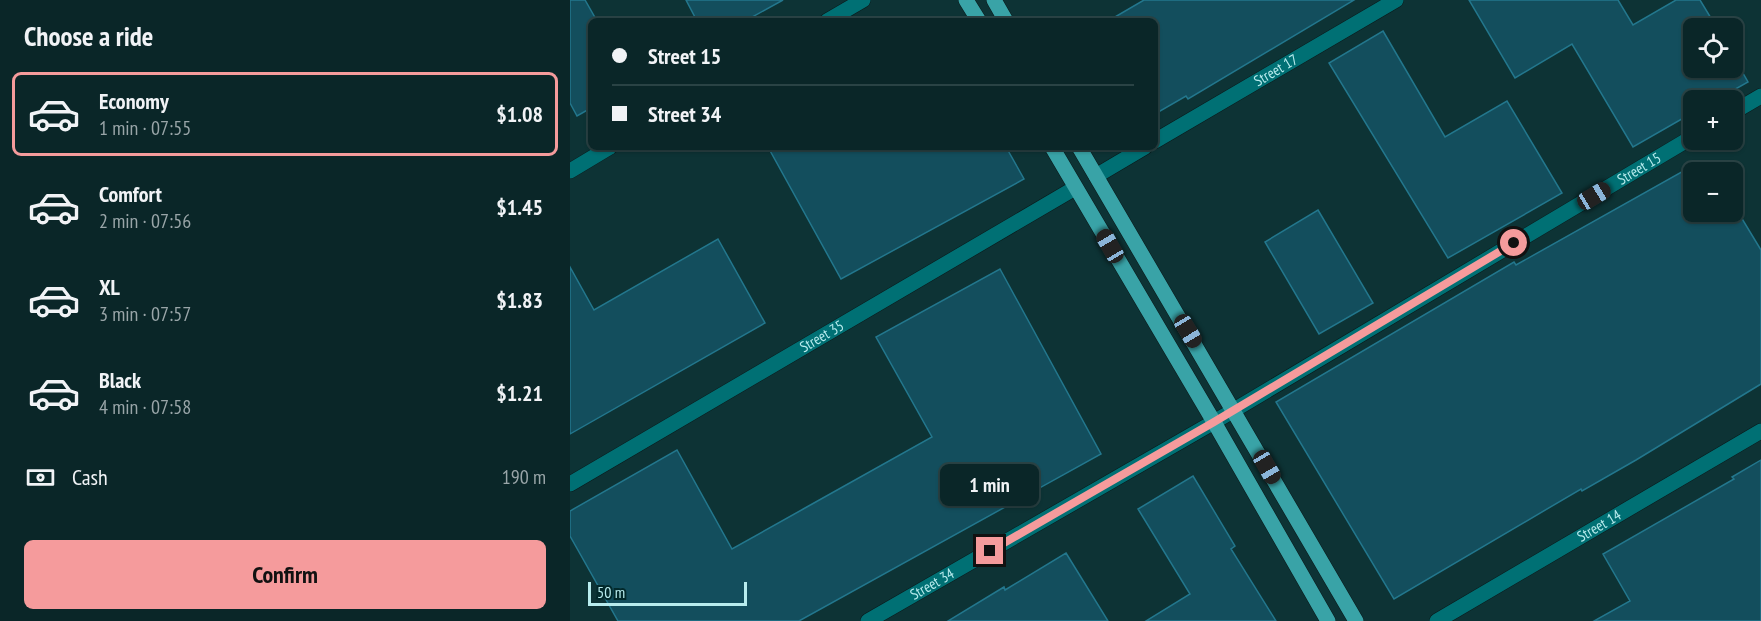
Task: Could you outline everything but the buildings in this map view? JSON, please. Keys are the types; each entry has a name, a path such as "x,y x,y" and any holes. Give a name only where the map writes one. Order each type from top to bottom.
{"main road":[{"path":"966,0 976,18"},
{"path":"994,0 1004,18"},
{"path":"1054,150 1328,621"},
{"path":"1081,150 1356,621"}],"street":[{"path":"832,18 863,0"},
{"name":"Street 17","path":"1158,139 1396,0"},
{"path":"1743,107 1761,96"},
{"name":"Street 15","path":"1214,422 1683,143"},
{"path":"570,171 605,150"},
{"path":"1096,176 1140,150"},
{"name":"Street 35","path":"570,484 1075,188"},
{"name":"Street 34","path":"868,621 1214,422"},
{"name":"Street 14","path":"1437,621 1761,431"}],"route":[{"path":"990,551 1214,422 1514,243"}]}
